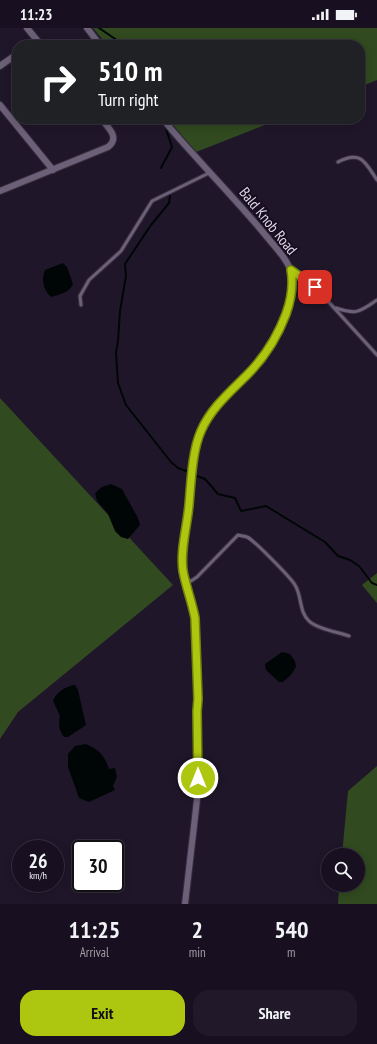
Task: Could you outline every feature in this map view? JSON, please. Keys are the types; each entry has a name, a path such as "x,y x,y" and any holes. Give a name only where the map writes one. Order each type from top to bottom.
{"street":[{"path":"27,28 37,40"},
{"path":"87,28 96,40"},
{"path":"0,66 12,58"},
{"path":"0,105 12,120"},
{"path":"15,124 53,170"},
{"path":"0,191 108,147 114,141 114,136 105,124"},
{"name":"Bald Knob Road","path":"167,124 281,254 291,270 293,285 290,302 276,338 260,361 222,400 210,415 198,439 182,562 195,618 198,699 197,802 185,904"}],"lane":[{"path":"338,162 348,157 356,156 362,160 377,180"},
{"path":"81,305 80,296 89,280 121,251 152,201 209,173"},
{"path":"291,270 315,287 377,355"},
{"path":"334,308 349,312 357,312 377,300"},
{"path":"185,580 191,581 197,577 238,535 247,536 295,585 302,610 314,626 349,636"}],"green space":[{"path":"93,28 377,28 377,80 365,85 365,40 103,40"},
{"path":"172,124 267,124 196,152"},
{"path":"0,398 173,585 18,712 0,739"},
{"path":"377,573 377,603 362,585"},
{"path":"377,766 377,904 338,904 339,892 365,892 365,848 343,848 348,791"}],"shaded area":[{"path":"63,263 67,267 73,284 67,291 51,297 46,291 44,284 43,277 45,270"},
{"path":"111,484 122,489 138,518 140,525 128,539 121,537 115,531 108,514 97,501 95,493 102,487"},
{"path":"282,652 290,654 295,661 296,667 291,675 283,682 279,682 266,670 265,664"},
{"path":"75,685 78,690 86,725 68,737 64,737 59,727 60,716 53,701 56,695 62,690"},
{"path":"86,744 100,753 109,769 115,768 117,777 113,786 115,790 89,802 79,798 68,767 68,754 75,746"}],"waterway":[{"path":"99,28 117,40"},
{"path":"161,168 172,147 166,129"},
{"path":"170,196 169,203 151,225 125,264 126,276 120,311 116,353 118,383 126,405 171,462 178,468 192,473"},
{"path":"197,476 205,479 218,494 235,498 241,511 266,506 325,542 338,556 350,560 359,566 372,583 377,585"}],"route":[{"path":"198,778 198,699 195,618 182,562 189,495 198,439 210,415 222,400 248,375 266,354 276,338 290,302 293,285 291,270 315,287"}]}
